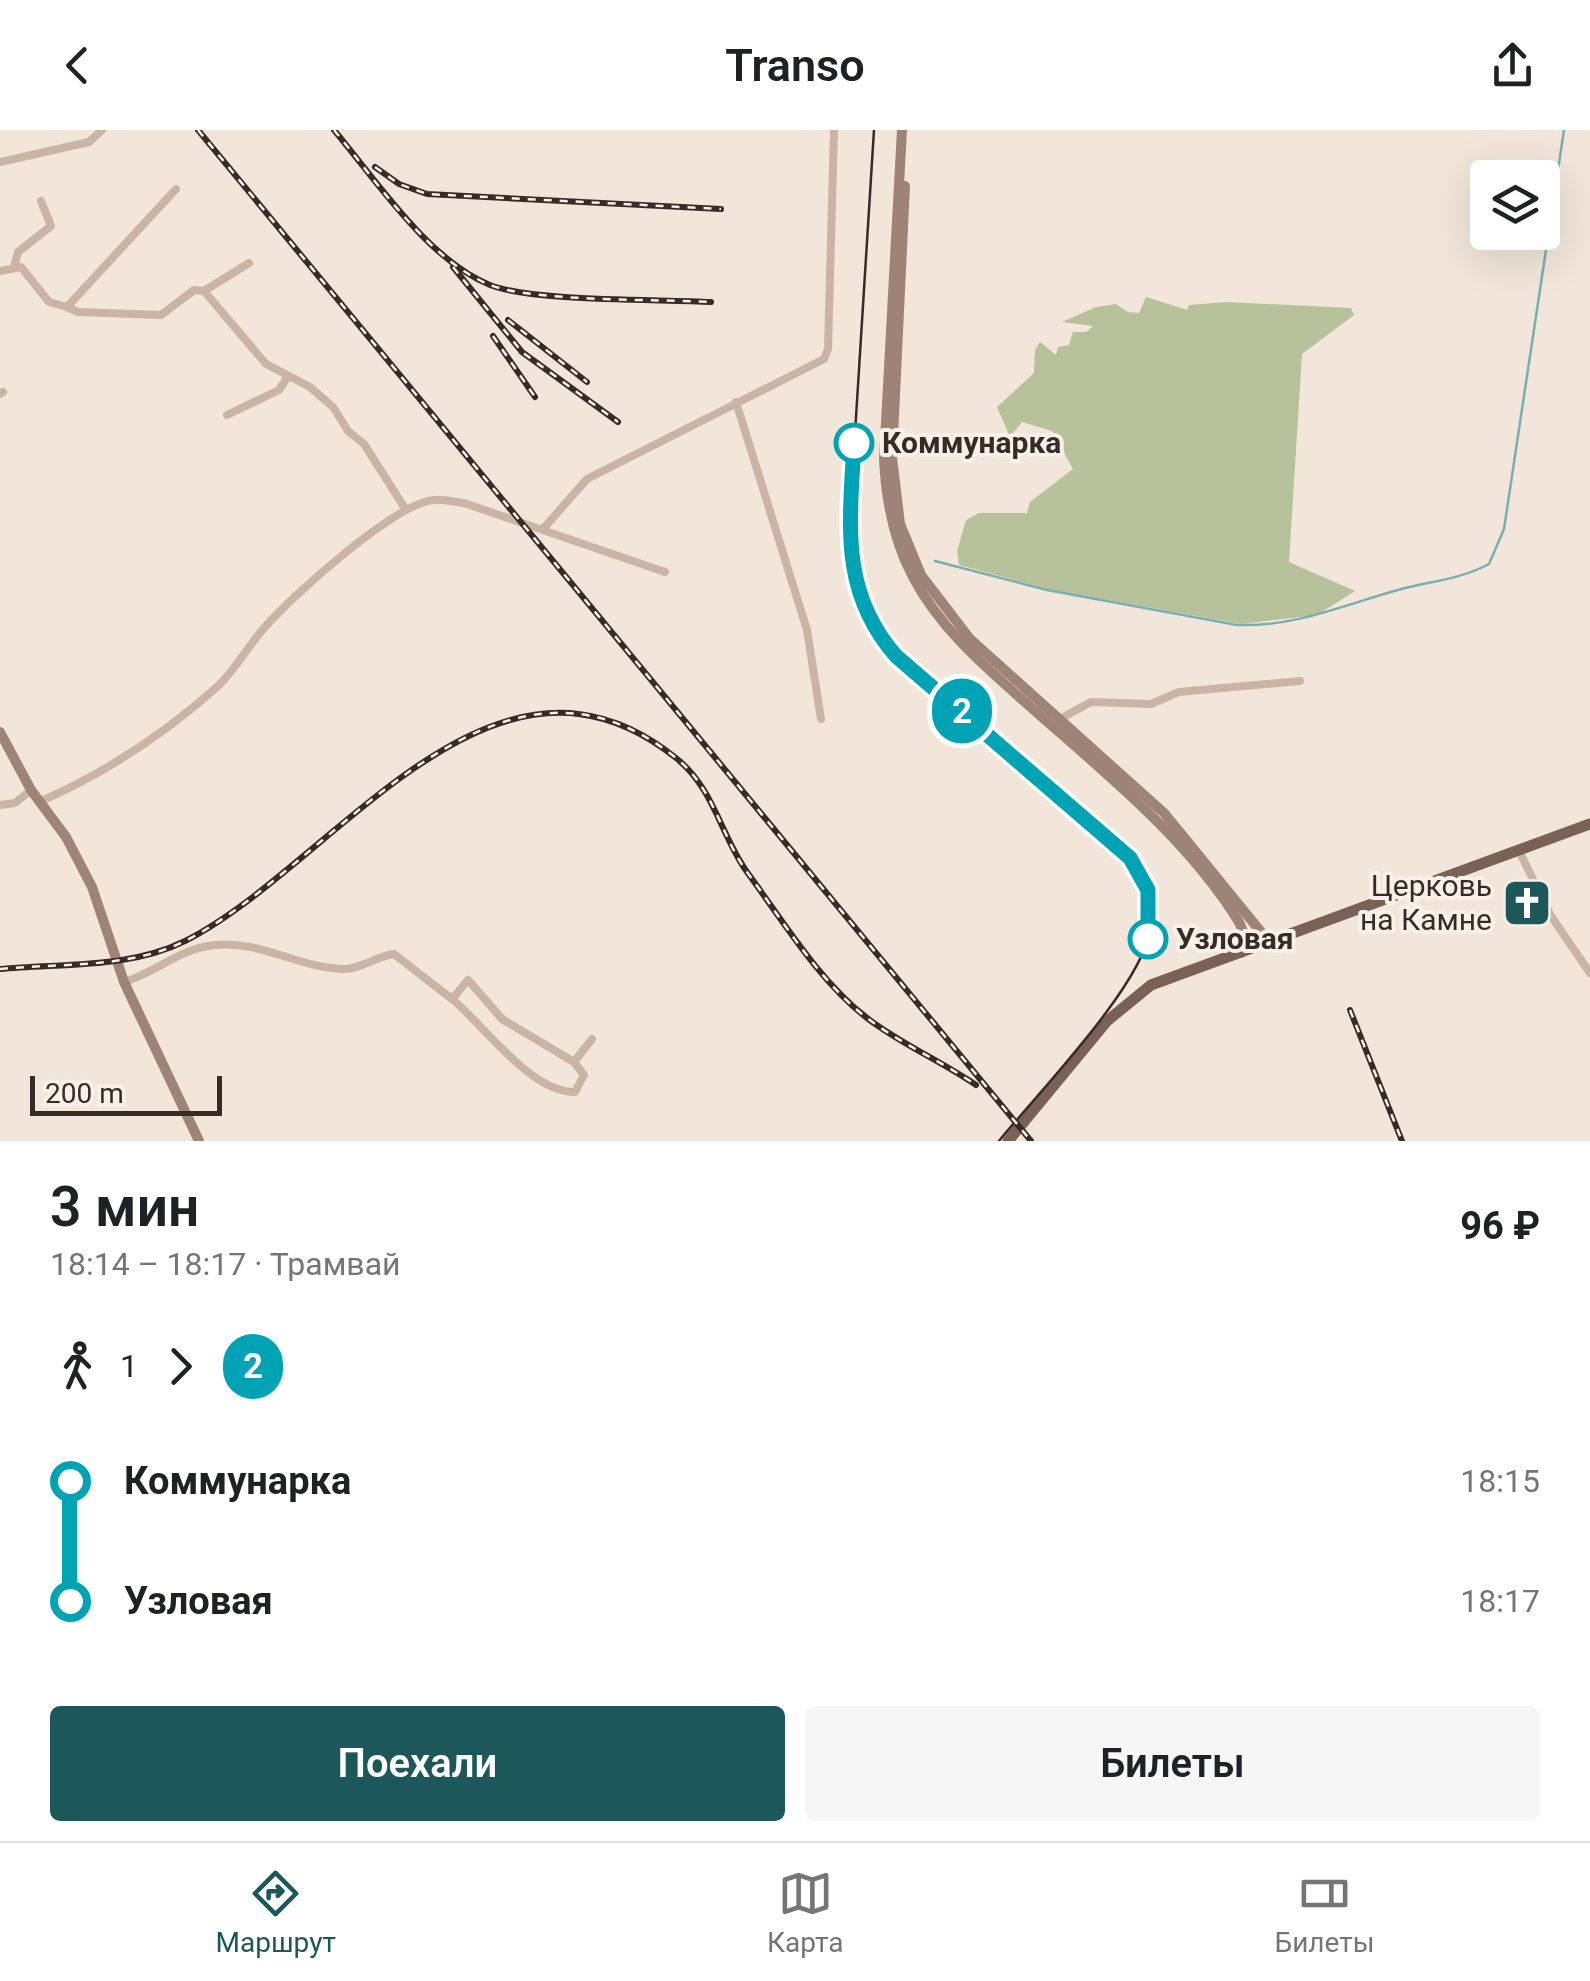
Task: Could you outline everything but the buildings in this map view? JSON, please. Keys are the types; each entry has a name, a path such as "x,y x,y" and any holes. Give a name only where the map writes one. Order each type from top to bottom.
{"main road":[{"path":"906,130 892,408 893,480 900,524 921,575 947,614 1164,813 1203,857 1258,934 1270,942"},
{"path":"906,130 884,459 887,505 908,568 930,606 962,645 1125,790 1183,852 1240,922 1245,936 1241,953"},
{"path":"0,732 31,790 66,837 92,887 124,982 199,1141"},
{"path":"1008,1141 1106,1021 1135,995 1170,976 1590,824"}],"street":[{"path":"0,162 89,142 102,130"},
{"path":"543,529 588,479 814,366 828,349 834,130"},
{"path":"70,305 96,272 176,189"},
{"path":"14,267 18,252 52,226 41,202"},
{"path":"0,271 21,266 48,302 70,305 78,312 162,315 194,290 204,291 249,263"},
{"path":"204,291 247,347 333,407 348,431 364,444 406,510"},
{"path":"227,416 279,390 287,378"},
{"path":"736,402 806,630 821,720"},
{"path":"39,802 97,777 180,718 221,683 266,626 357,543 406,510 431,500 464,503 605,555 665,572"},
{"path":"1060,719 1091,702 1151,704 1179,692 1300,681"},
{"path":"0,805 15,803 31,790"},
{"path":"1518,850 1552,916 1590,973"},
{"path":"124,982 150,974 168,958 188,950 227,944 342,969 394,954 478,1020 510,1058 567,1092 580,1088 584,1075 574,1062 500,1016 468,980 452,999"},
{"path":"478,1020 500,1016"},
{"path":"574,1062 592,1038"}],"green space":[{"path":"1146,297 1187,310 1189,305 1226,302 1351,308 1354,315 1302,354 1289,562 1355,591 1317,615 1241,624 1047,589 959,565 957,551 966,520 979,513 1027,513 1030,502 1073,469 1052,431 1022,422 1010,437 997,407 1034,373 1035,350 1040,342 1056,355 1058,347 1069,345 1073,332 1086,332 1093,326 1062,322 1096,307 1116,304 1128,312 1139,313"}],"waterway":[{"path":"935,561 1047,590 1237,625 1299,619 1455,577 1489,564 1504,529 1564,130"}],"tram line":[{"path":"874,130 848,545 854,575 871,618 896,655 1130,858 1144,884 1151,910 1143,953 1109,1009 999,1141"},
{"name":"2","path":"854,443 848,546 861,594 881,636 896,656 1052,786 1130,858 1148,890 1152,917 1148,939"}],"railway":[{"path":"198,130 1031,1141"},
{"path":"334,130 424,238 467,273 490,285 565,297 711,302"},
{"path":"375,167 399,184 427,194 721,209"},
{"path":"453,267 522,352 618,422"},
{"path":"508,320 587,382"},
{"path":"493,336 535,397"},
{"path":"0,969 118,961 185,941 241,906 417,766 479,731 542,714 608,720 676,758 689,770 747,872 802,949 850,1003 880,1027 976,1085"},
{"path":"1350,1010 1402,1141"}],"place":[{"name":"Коммунарка","path":"854,443"},
{"name":"Церковь на Камне","path":"1527,903"},
{"name":"Узловая","path":"1148,939"}]}
